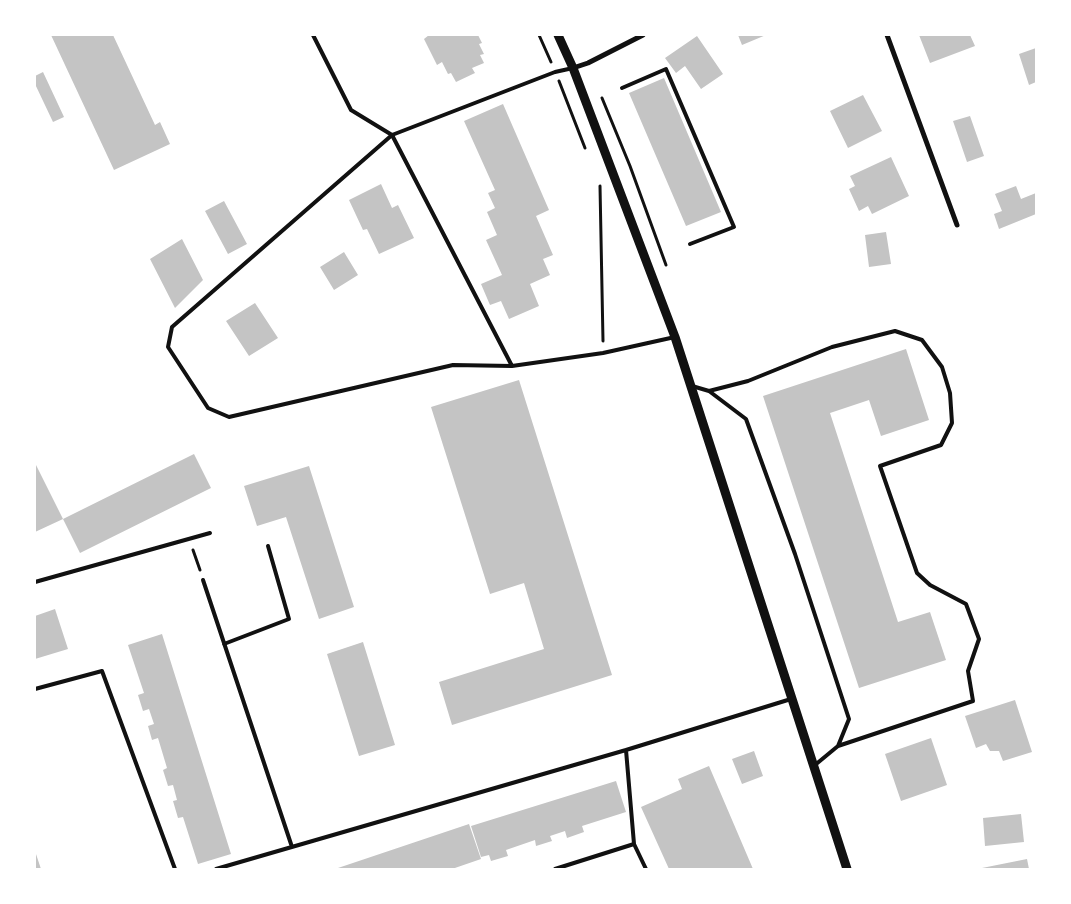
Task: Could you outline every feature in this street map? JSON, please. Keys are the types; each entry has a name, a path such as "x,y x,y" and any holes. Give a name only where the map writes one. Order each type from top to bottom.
{"street":[{"path":"558,35 573,68 675,337 847,869"},
{"path":"573,68 588,63 643,35"},
{"path":"886,35 957,225"}],"lane":[{"path":"313,35 351,110 392,135 512,366"},
{"path":"573,68 555,72 392,135 172,326 168,347 208,408 229,416 453,365 512,366 603,353 675,337"},
{"path":"622,88 666,69 670,78 734,227 690,244"},
{"path":"709,391 748,381 832,347 895,330 922,340 942,367 950,393 952,423 941,444 880,466 917,573 930,585 966,604 979,639 968,671 973,701 838,746 813,766"},
{"path":"691,386 709,391 746,419 795,554 849,719 838,746"},
{"path":"35,582 210,532"},
{"path":"224,644 288,620 268,546"},
{"path":"203,580 292,848"},
{"path":"35,689 102,671 175,869"},
{"path":"216,869 626,750 791,699"},
{"path":"626,750 634,844 646,869"},
{"path":"555,869 634,844"}],"path":[{"path":"539,35 586,151"},
{"path":"597,178 607,204"},
{"path":"600,186 603,353"},
{"path":"188,538 203,580"}],"building":[{"path":"51,35 113,35 155,125 160,122 170,144 114,170"},
{"path":"429,35 478,35 482,43 479,44 484,54 480,55 484,63 472,68 475,73 456,82 451,73 448,74 442,62 437,65 424,39"},
{"path":"738,35 766,35 742,45"},
{"path":"919,35 970,35 975,46 930,63"},
{"path":"697,36 723,74 701,89 685,66 676,73 665,58"},
{"path":"1036,48 1036,82 1029,85 1019,54"},
{"path":"43,72 64,117 53,122 35,84 35,76"},
{"path":"664,78 721,212 686,226 629,93"},
{"path":"863,95 882,131 848,148 830,111"},
{"path":"503,104 549,210 536,216 553,255 543,259 550,275 530,284 539,306 509,319 501,301 490,305 481,284 502,275 486,240 497,235 487,212 495,208 488,193 495,190 464,121"},
{"path":"970,116 984,156 967,162 953,121"},
{"path":"891,157 909,196 872,214 868,206 859,211 849,189 855,186 850,176"},
{"path":"381,184 392,208 398,205 414,238 379,254 367,229 363,230 349,200"},
{"path":"1016,186 1021,199 1036,193 1036,214 999,229 994,214 1002,211 995,194"},
{"path":"224,201 247,244 228,254 205,211"},
{"path":"886,232 891,264 869,267 865,235"},
{"path":"182,239 203,280 175,308 150,259"},
{"path":"344,252 358,275 334,290 320,267"},
{"path":"255,303 278,338 249,356 226,321"},
{"path":"906,349 929,420 881,436 869,400 830,413 898,622 930,612 946,660 859,688 763,396"},
{"path":"519,380 612,675 452,725 439,682 544,649 524,583 490,594 431,407"},
{"path":"194,454 211,488 80,553 63,519"},
{"path":"35,463 63,519 35,532"},
{"path":"309,466 354,607 319,619 286,517 257,526 244,486"},
{"path":"55,609 68,649 35,659 35,616"},
{"path":"162,634 231,854 198,864 183,817 178,818 173,801 177,800 173,785 168,786 163,770 167,768 158,738 152,740 148,726 154,724 149,709 143,711 138,695 144,693 128,645"},
{"path":"363,642 395,745 359,756 327,654"},
{"path":"1015,700 1032,752 1003,761 999,751 990,751 986,744 976,748 965,716"},
{"path":"931,738 947,785 901,801 885,754"},
{"path":"754,751 763,776 742,784 732,759"},
{"path":"709,766 753,869 669,869 641,807 682,789 678,779"},
{"path":"616,781 626,812 582,826 584,832 567,838 565,831 550,836 552,841 536,846 535,840 506,850 508,856 491,861 489,855 481,857 471,826"},
{"path":"1021,814 1024,842 985,846 983,818"},
{"path":"469,824 481,859 452,869 335,869"},
{"path":"35,851 41,869 35,869"},
{"path":"1027,859 1029,869 982,869 982,868"}]}
